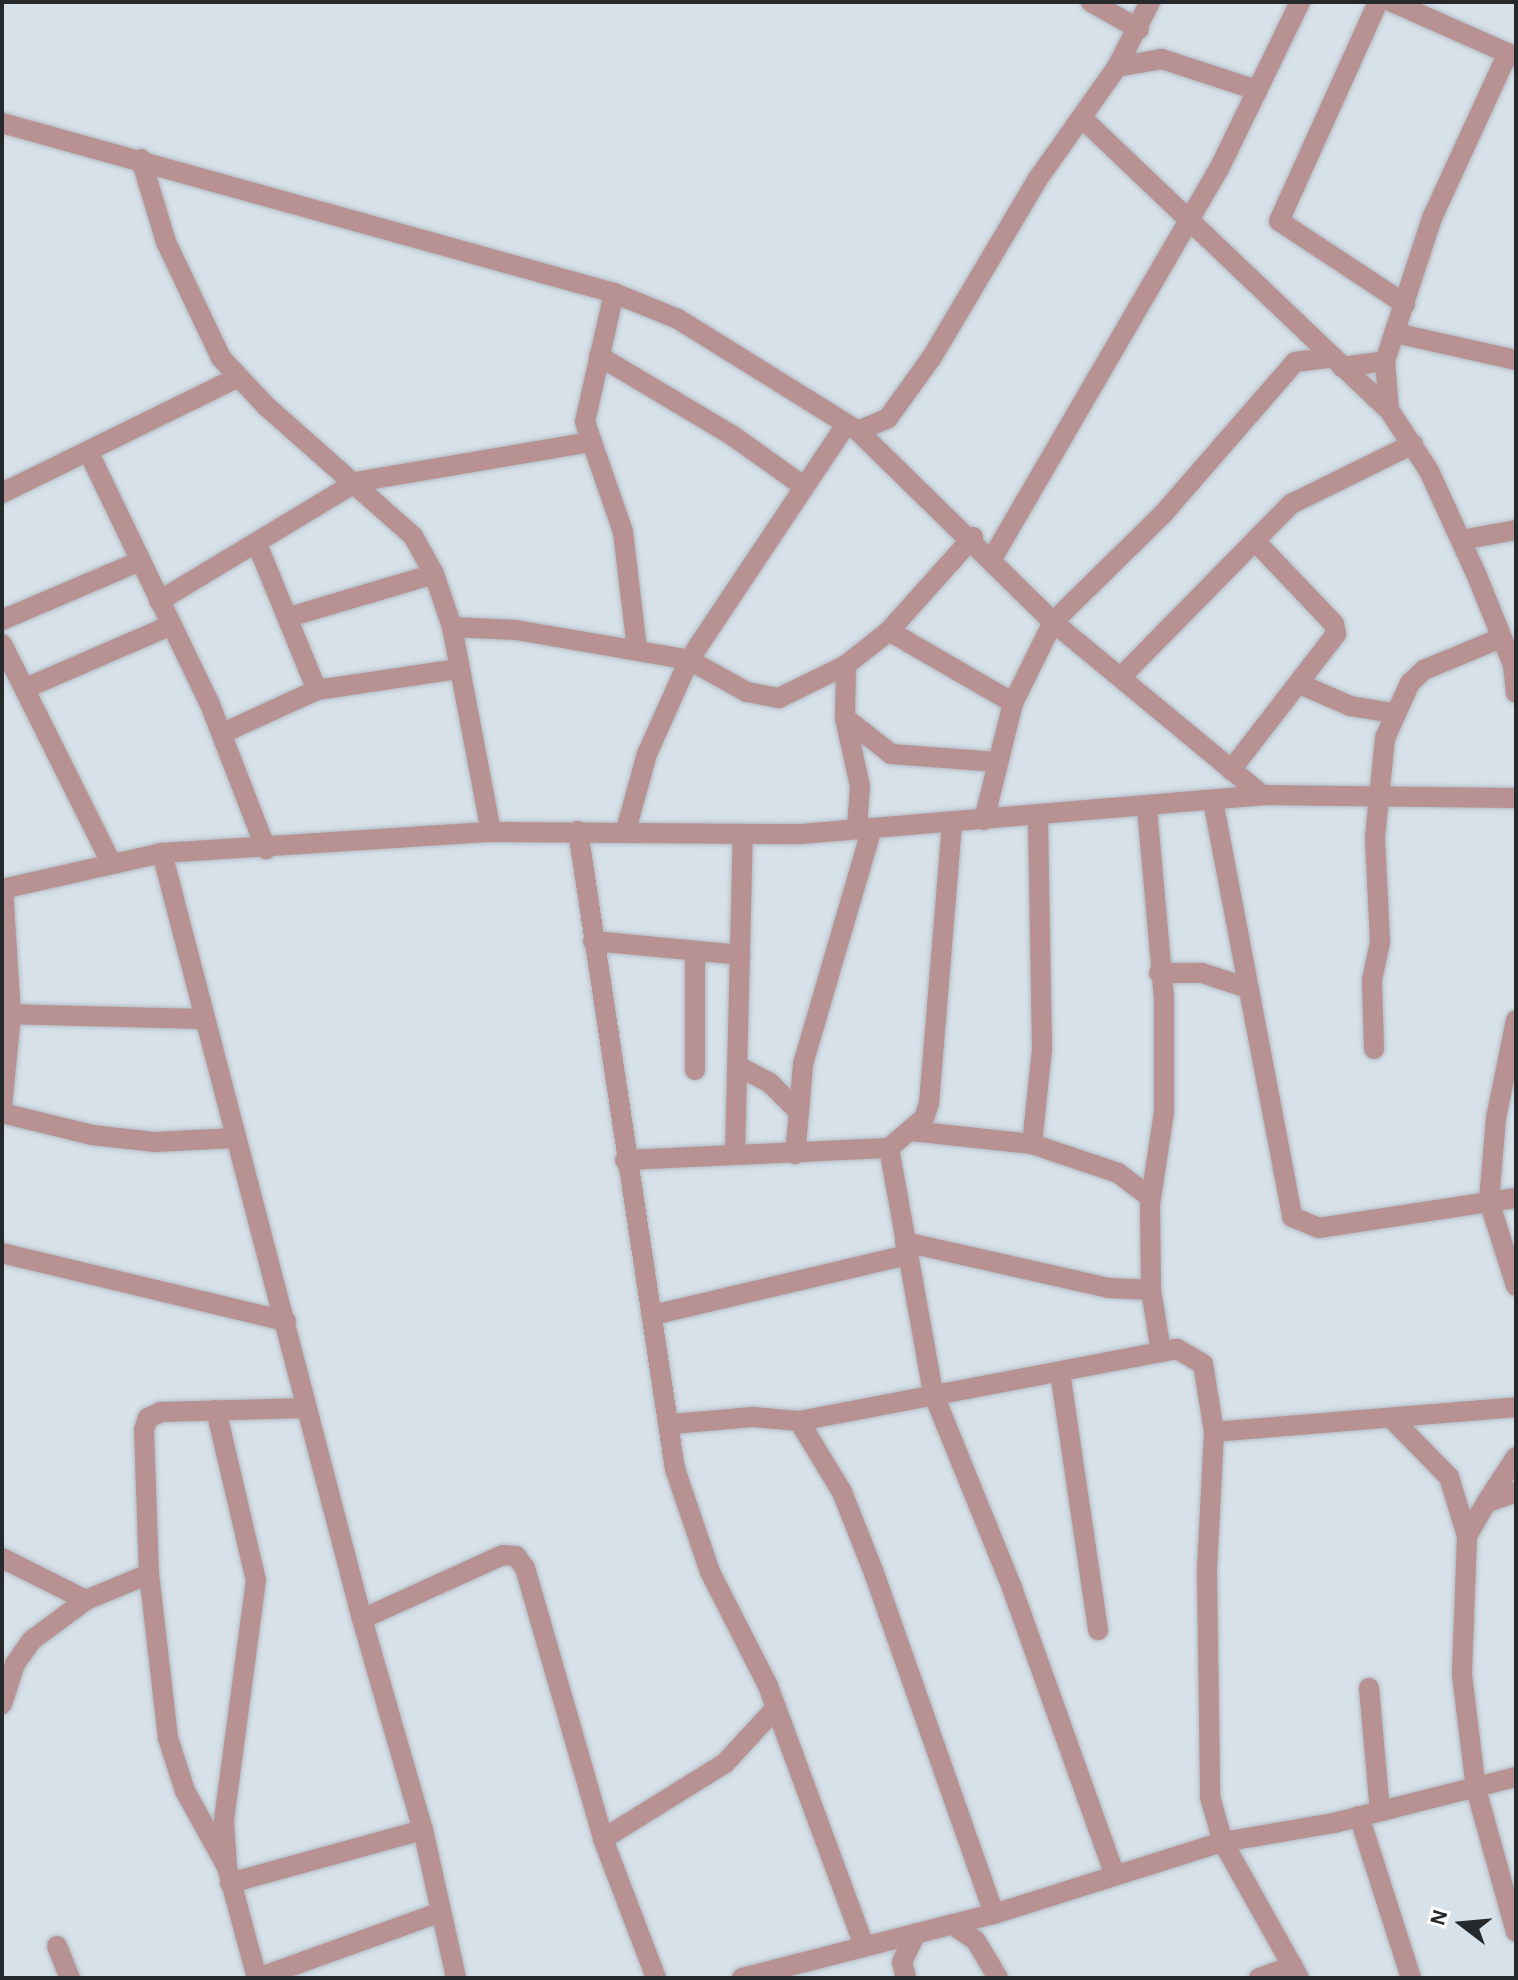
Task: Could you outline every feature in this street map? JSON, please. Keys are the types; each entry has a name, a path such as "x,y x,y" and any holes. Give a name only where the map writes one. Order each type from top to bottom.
{"street":[{"path":"1091,2 1139,29"},
{"path":"626,830 647,754 689,660 803,486 852,428 888,418 897,406 1001,247 1037,180 1117,67 1139,29 1150,2"},
{"path":"993,557 1187,222 1300,2"},
{"path":"1378,2 1279,221 1405,304"},
{"path":"1389,410 1385,361 1443,188 1511,56 1392,2"},
{"path":"1117,67 1162,59 1257,90"},
{"path":"1083,119 1187,222 1389,410 1413,444 1461,540 1501,638 1516,693"},
{"path":"2,123 141,159 614,293 678,319 852,428 973,537 1053,622 1262,795"},
{"path":"141,159 166,242 237,378 413,536 434,574 452,627 491,832"},
{"path":"614,293 585,422 589,442 623,532 637,649"},
{"path":"1395,333 1516,360"},
{"path":"599,356 733,436 803,486"},
{"path":"984,820 1013,703 1053,622 1163,514 1295,362 1385,361"},
{"path":"2,493 237,378"},
{"path":"159,601 356,482 589,442"},
{"path":"1121,677 1307,493 1413,444"},
{"path":"88,451 169,626 223,733 266,849"},
{"path":"1461,540 1516,530"},
{"path":"452,627 637,649 689,660 747,692 779,698 846,665 889,631 973,537"},
{"path":"1231,770 1336,634 1334,624 1256,542"},
{"path":"257,544 317,690"},
{"path":"2,620 140,561"},
{"path":"289,617 434,574"},
{"path":"26,688 169,626"},
{"path":"889,631 1013,703"},
{"path":"1374,1049 1378,797 1393,713 1424,670 1501,638"},
{"path":"2,644 111,863"},
{"path":"795,1154 803,1064 864,828 860,786 845,718 846,665"},
{"path":"223,733 317,690 458,669"},
{"path":"1300,684 1350,706 1393,713"},
{"path":"845,718 891,754 997,762"},
{"path":"236,1138 154,1142 92,1135 2,1110 6,1014 2,888 162,853 266,849 491,832 626,830 743,834 952,824 1262,795 1516,798"},
{"path":"1213,801 1292,1217 1319,1228 1516,1198"},
{"path":"1147,808 1159,973 1164,1112 1150,1197 1151,1290 1161,1352"},
{"path":"1032,1144 1042,1049 1038,818"},
{"path":"625,1160 889,1148 911,1131 929,1103 952,824"},
{"path":"578,831 625,1160 653,1315 652,1344 672,1424 675,1469 710,1572 776,1708 869,1944 904,1970 916,1933"},
{"path":"735,1154 743,834"},
{"path":"162,853 362,1619 423,1830 456,1978"},
{"path":"593,941 695,954 740,955"},
{"path":"695,954 695,1070"},
{"path":"1159,973 1202,973 1248,988"},
{"path":"6,1014 204,1019"},
{"path":"1516,1020 1496,1118 1489,1201 1516,1286"},
{"path":"738,1066 770,1083 799,1112"},
{"path":"911,1131 1032,1144 1118,1173 1150,1197"},
{"path":"889,1148 933,1393 1012,1588 1114,1873"},
{"path":"653,1315 906,1248 1109,1288 1151,1290"},
{"path":"2,1253 286,1321"},
{"path":"672,1424 753,1417 799,1421 933,1393 1177,1349 1203,1364 1214,1432 1208,1749 1210,1797 1223,1842 1296,1972 1259,1978"},
{"path":"1060,1372 1098,1630"},
{"path":"1214,1432 1516,1407"},
{"path":"306,1408 216,1410 148,1418 149,1574 174,1763 228,1875 257,1978 441,1912"},
{"path":"216,1410 256,1580 251,1658 225,1793 228,1875"},
{"path":"1416,1442 1418,1417"},
{"path":"1392,1419 1416,1442 1457,1492 1467,1536 1462,1675 1476,1789 1516,1932"},
{"path":"799,1421 842,1492 874,1573 991,1914 976,1941"},
{"path":"1467,1536 1516,1457"},
{"path":"1486,1503 1516,1492"},
{"path":"362,1619 503,1555 516,1556 603,1839 656,1978"},
{"path":"2,1558 86,1600"},
{"path":"2,1704 8,1664 32,1640 86,1600 149,1574"},
{"path":"1369,1688 1380,1811"},
{"path":"603,1839 725,1763 776,1708"},
{"path":"742,1978 991,1914 1114,1873 1223,1842 1359,1816 1516,1777"},
{"path":"1359,1816 1411,1978"},
{"path":"228,1875 423,1830"},
{"path":"952,1924 976,1941 998,1978"},
{"path":"57,1946 70,1978"}]}
